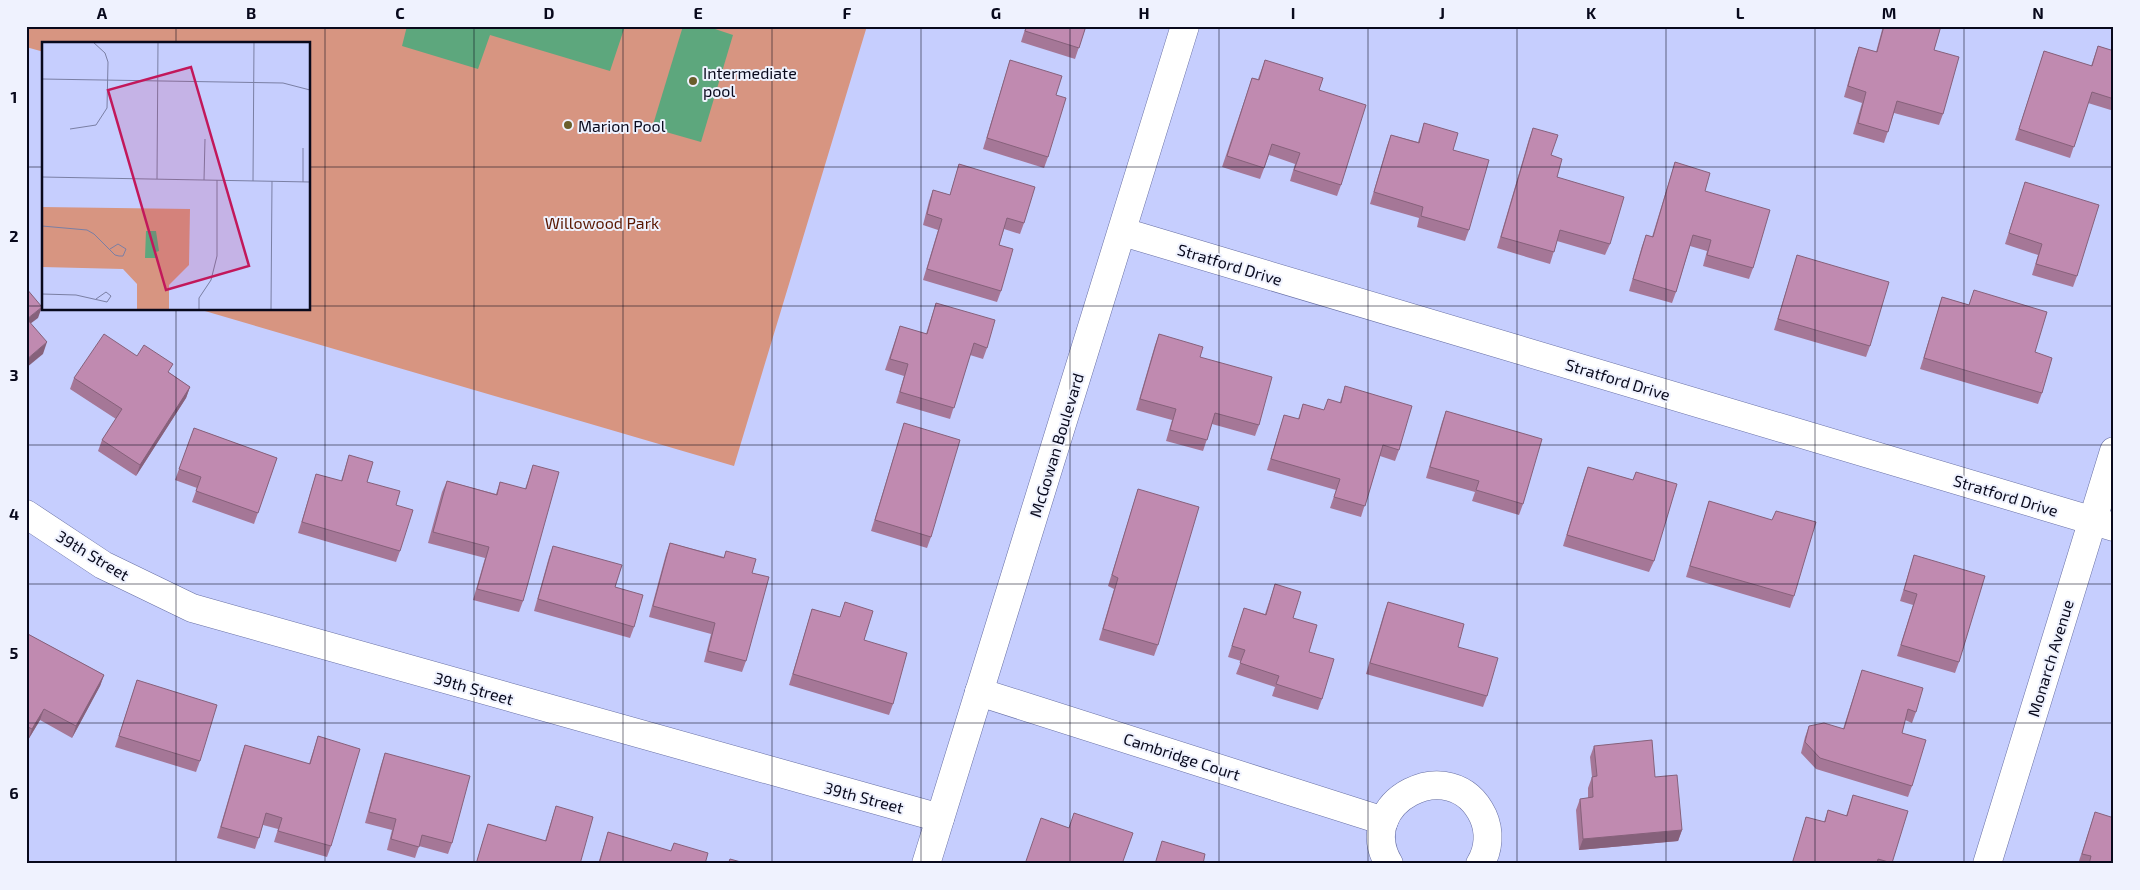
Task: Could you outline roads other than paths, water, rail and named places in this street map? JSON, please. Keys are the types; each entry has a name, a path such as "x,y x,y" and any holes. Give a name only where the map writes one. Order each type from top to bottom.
{"street":[{"name":"McGowan Boulevard","path":"926,864 1185,26"},
{"name":"Stratford Drive","path":"1122,232 2103,524"},
{"name":"Monarch Avenue","path":"1987,864 2103,524 2114,452"},
{"name":"39th Street","path":"26,514 103,565 192,608 940,818"},
{"name":"Cambridge Court","path":"979,692 1384,821"},
{"path":"1389,864 1385,857 1381,839 1384,821 1392,805 1404,794 1420,787 1436,784 1453,788 1468,796 1479,808 1486,823 1488,840 1484,857 1480,864"}],"place":[{"name":"Intermediate pool","path":"693,81"},
{"name":"Marion Pool","path":"568,125"}],"park label":[{"name":"Willowood Park","path":"602,222"}]}
